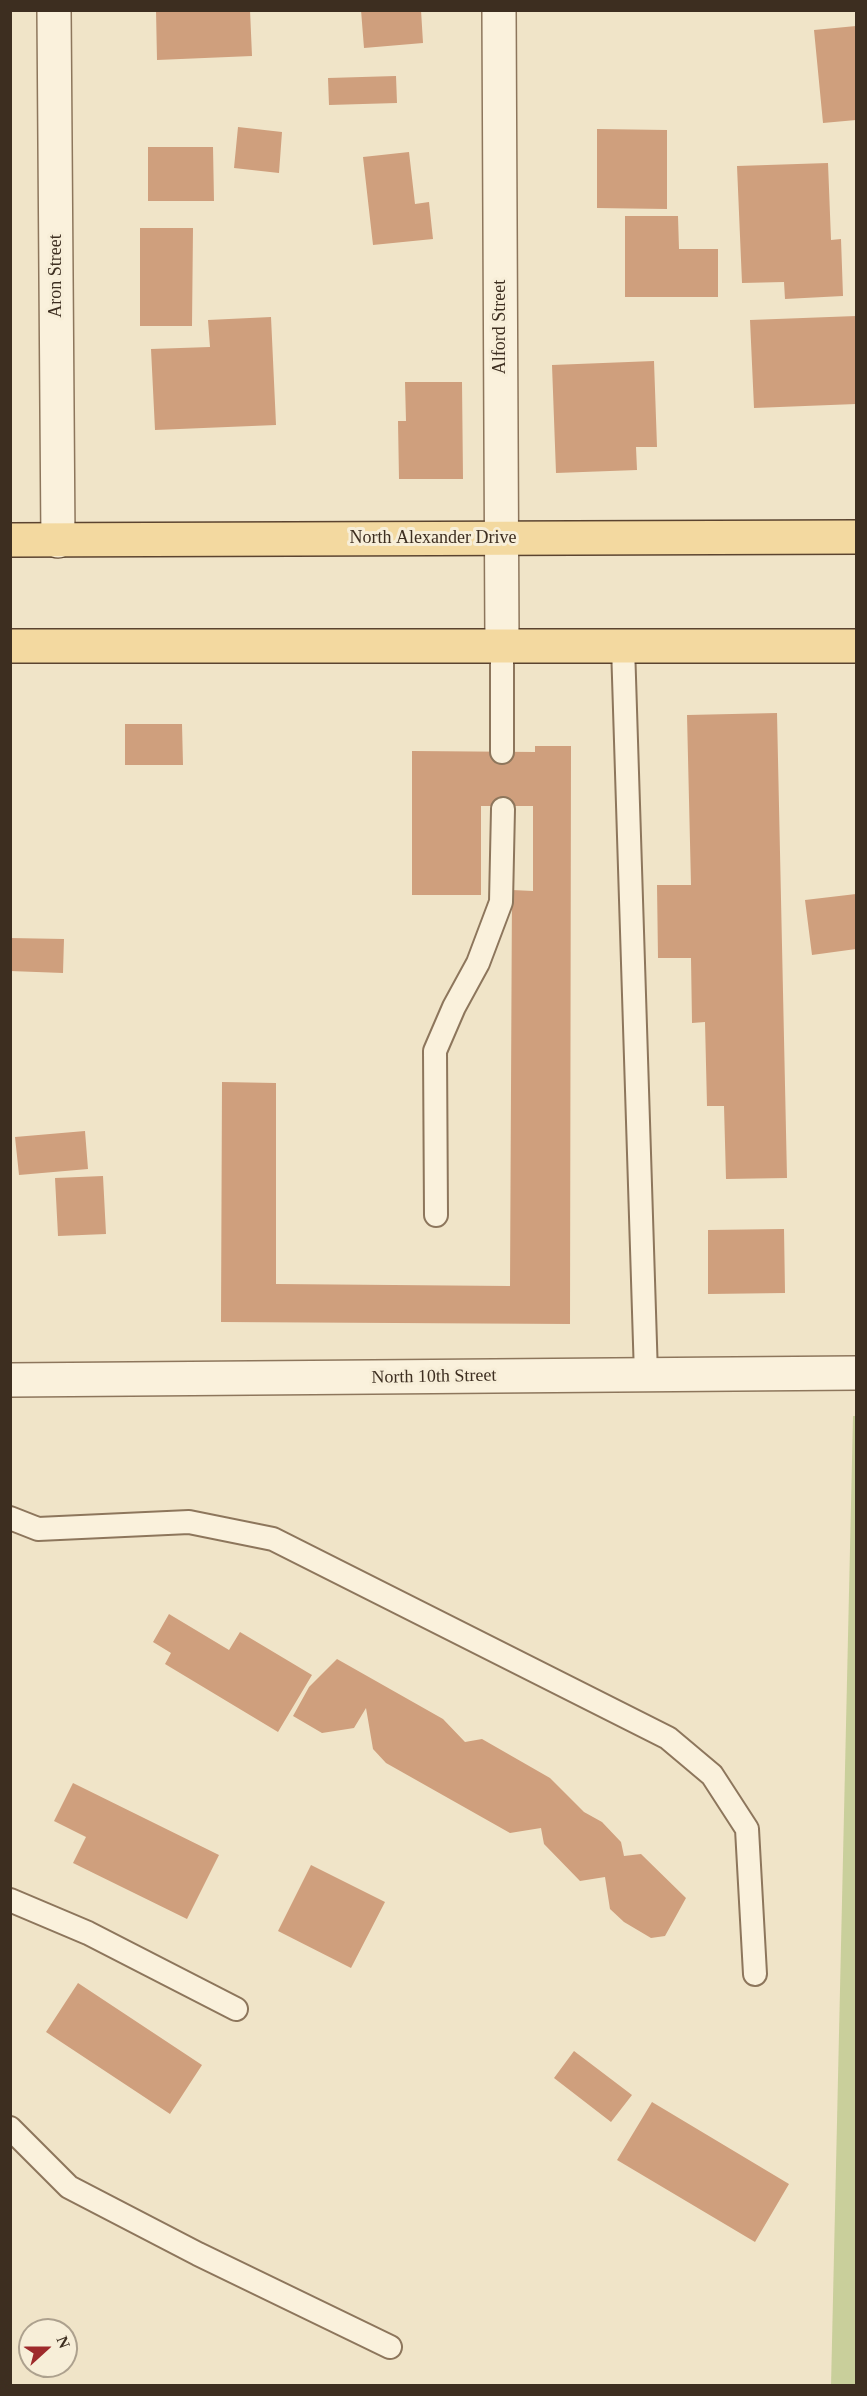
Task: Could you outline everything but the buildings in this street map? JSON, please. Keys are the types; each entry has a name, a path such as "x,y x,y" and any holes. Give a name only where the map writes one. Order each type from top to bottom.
{"main road":[{"name":"North Alexander Drive","path":"10,540 856,537"},
{"path":"10,646 501,644 856,646"}],"street":[{"name":"Aron Street","path":"54,10 58,541"},
{"name":"Alford Street","path":"499,10 501,644"},
{"name":"North 10th Street","path":"10,1380 856,1373"}],"lane":[{"path":"501,644 502,752"},
{"path":"622,646 646,1375"},
{"path":"436,1215 435,1051 454,1007 478,963 501,902 503,809"},
{"path":"10,1518 38,1529 189,1522 273,1539 668,1738 712,1775 747,1829 755,1974"},
{"path":"10,1900 88,1933 236,2008"},
{"path":"10,2128 69,2187 198,2254 390,2347"}],"green space":[{"path":"853,1416 856,1416 856,2385 831,2386"}]}
